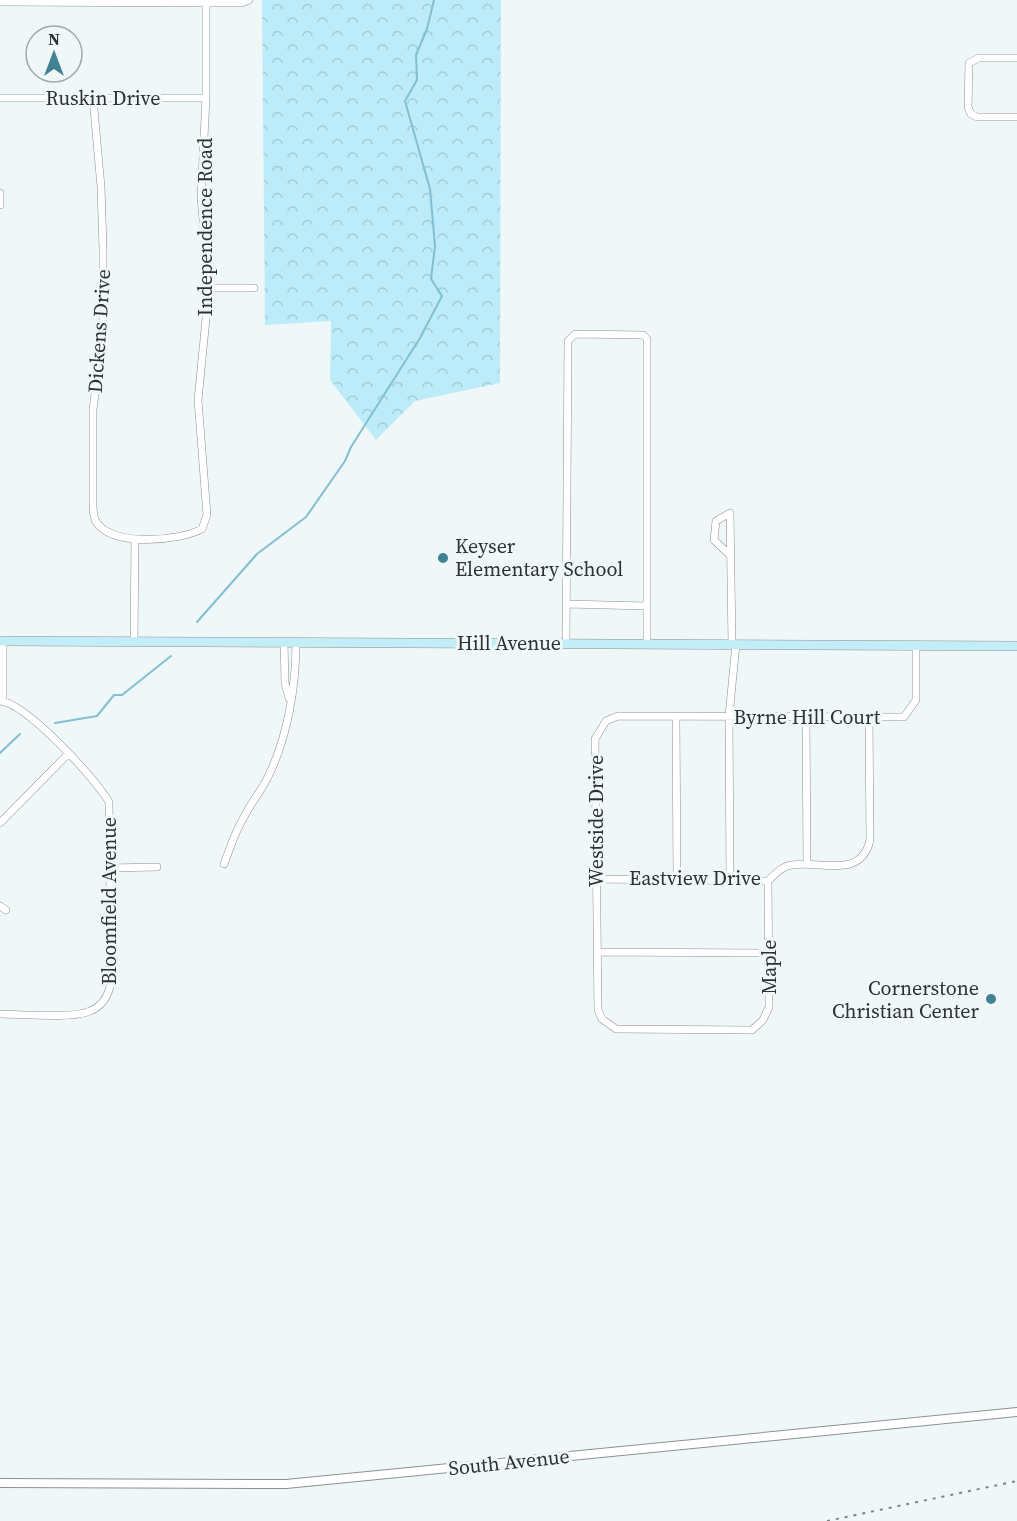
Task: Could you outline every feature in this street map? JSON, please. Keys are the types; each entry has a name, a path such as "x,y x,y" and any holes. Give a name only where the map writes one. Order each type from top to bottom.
{"main road":[{"name":"Hill Avenue","path":"1,640 1017,645"}],"street":[{"path":"0,2 241,3 249,0"},
{"name":"Independence Road","path":"135,539 181,538 202,529 206,522 198,400 208,288 201,197 206,98 206,3"},
{"path":"1017,58 979,58 969,63 968,107 971,114 977,117 1017,117"},
{"name":"Ruskin Drive","path":"0,98 206,98"},
{"name":"Dickens Drive","path":"93,98 101,187 103,330 93,410 93,506 95,519 102,528 135,539"},
{"path":"0,193 0,205"},
{"path":"208,288 254,288"},
{"path":"566,643 568,341 575,334 643,335 648,339 648,644"},
{"path":"730,879 729,716 734,644 730,513 716,521 714,540 731,556"},
{"path":"134,641 135,539"},
{"path":"566,604 647,606"},
{"path":"1,640 1,701"},
{"path":"284,642 285,683 289,699"},
{"path":"224,864 243,818 267,777 284,737 289,699 296,682 296,642"},
{"name":"Byrne Hill Court","path":"634,716 904,717 916,700 916,645"},
{"name":"Bloomfield Avenue","path":"0,1014 77,1014 90,1011 101,1004 109,993 111,982 109,802 102,790 34,720 15,705 1,701"},
{"name":"Westside Drive","path":"598,1002 595,739 606,721 618,716 634,716"},
{"path":"676,717 677,879"},
{"name":"Eastview Drive","path":"596,879 768,881 790,865 847,865 860,861 867,851 870,840 869,717"},
{"path":"806,718 807,864"},
{"path":"0,823 68,754"},
{"path":"110,868 157,867"},
{"name":"Maple","path":"598,1002 602,1019 616,1029 752,1029 763,1020 769,1007 768,881"},
{"path":"597,952 770,953"},
{"name":"South Avenue","path":"0,1483 286,1484 1017,1412"}],"green space":[{"path":"262,0 501,0 500,383 415,401 376,440 330,380 331,321 265,325"}],"waterway":[{"path":"197,622 257,554 306,517 345,461 351,447 420,338 442,296 431,279 435,246 430,189 405,101 417,80 416,55 427,29 434,0"},
{"path":"55,723 97,716 114,695 122,695 171,656"},
{"path":"0,753 20,734"}],"railway":[{"path":"827,1521 1017,1481"}],"place":[{"name":"Keyser Elementary School","path":"443,558"},
{"name":"Cornerstone Christian Center","path":"991,999"}]}
